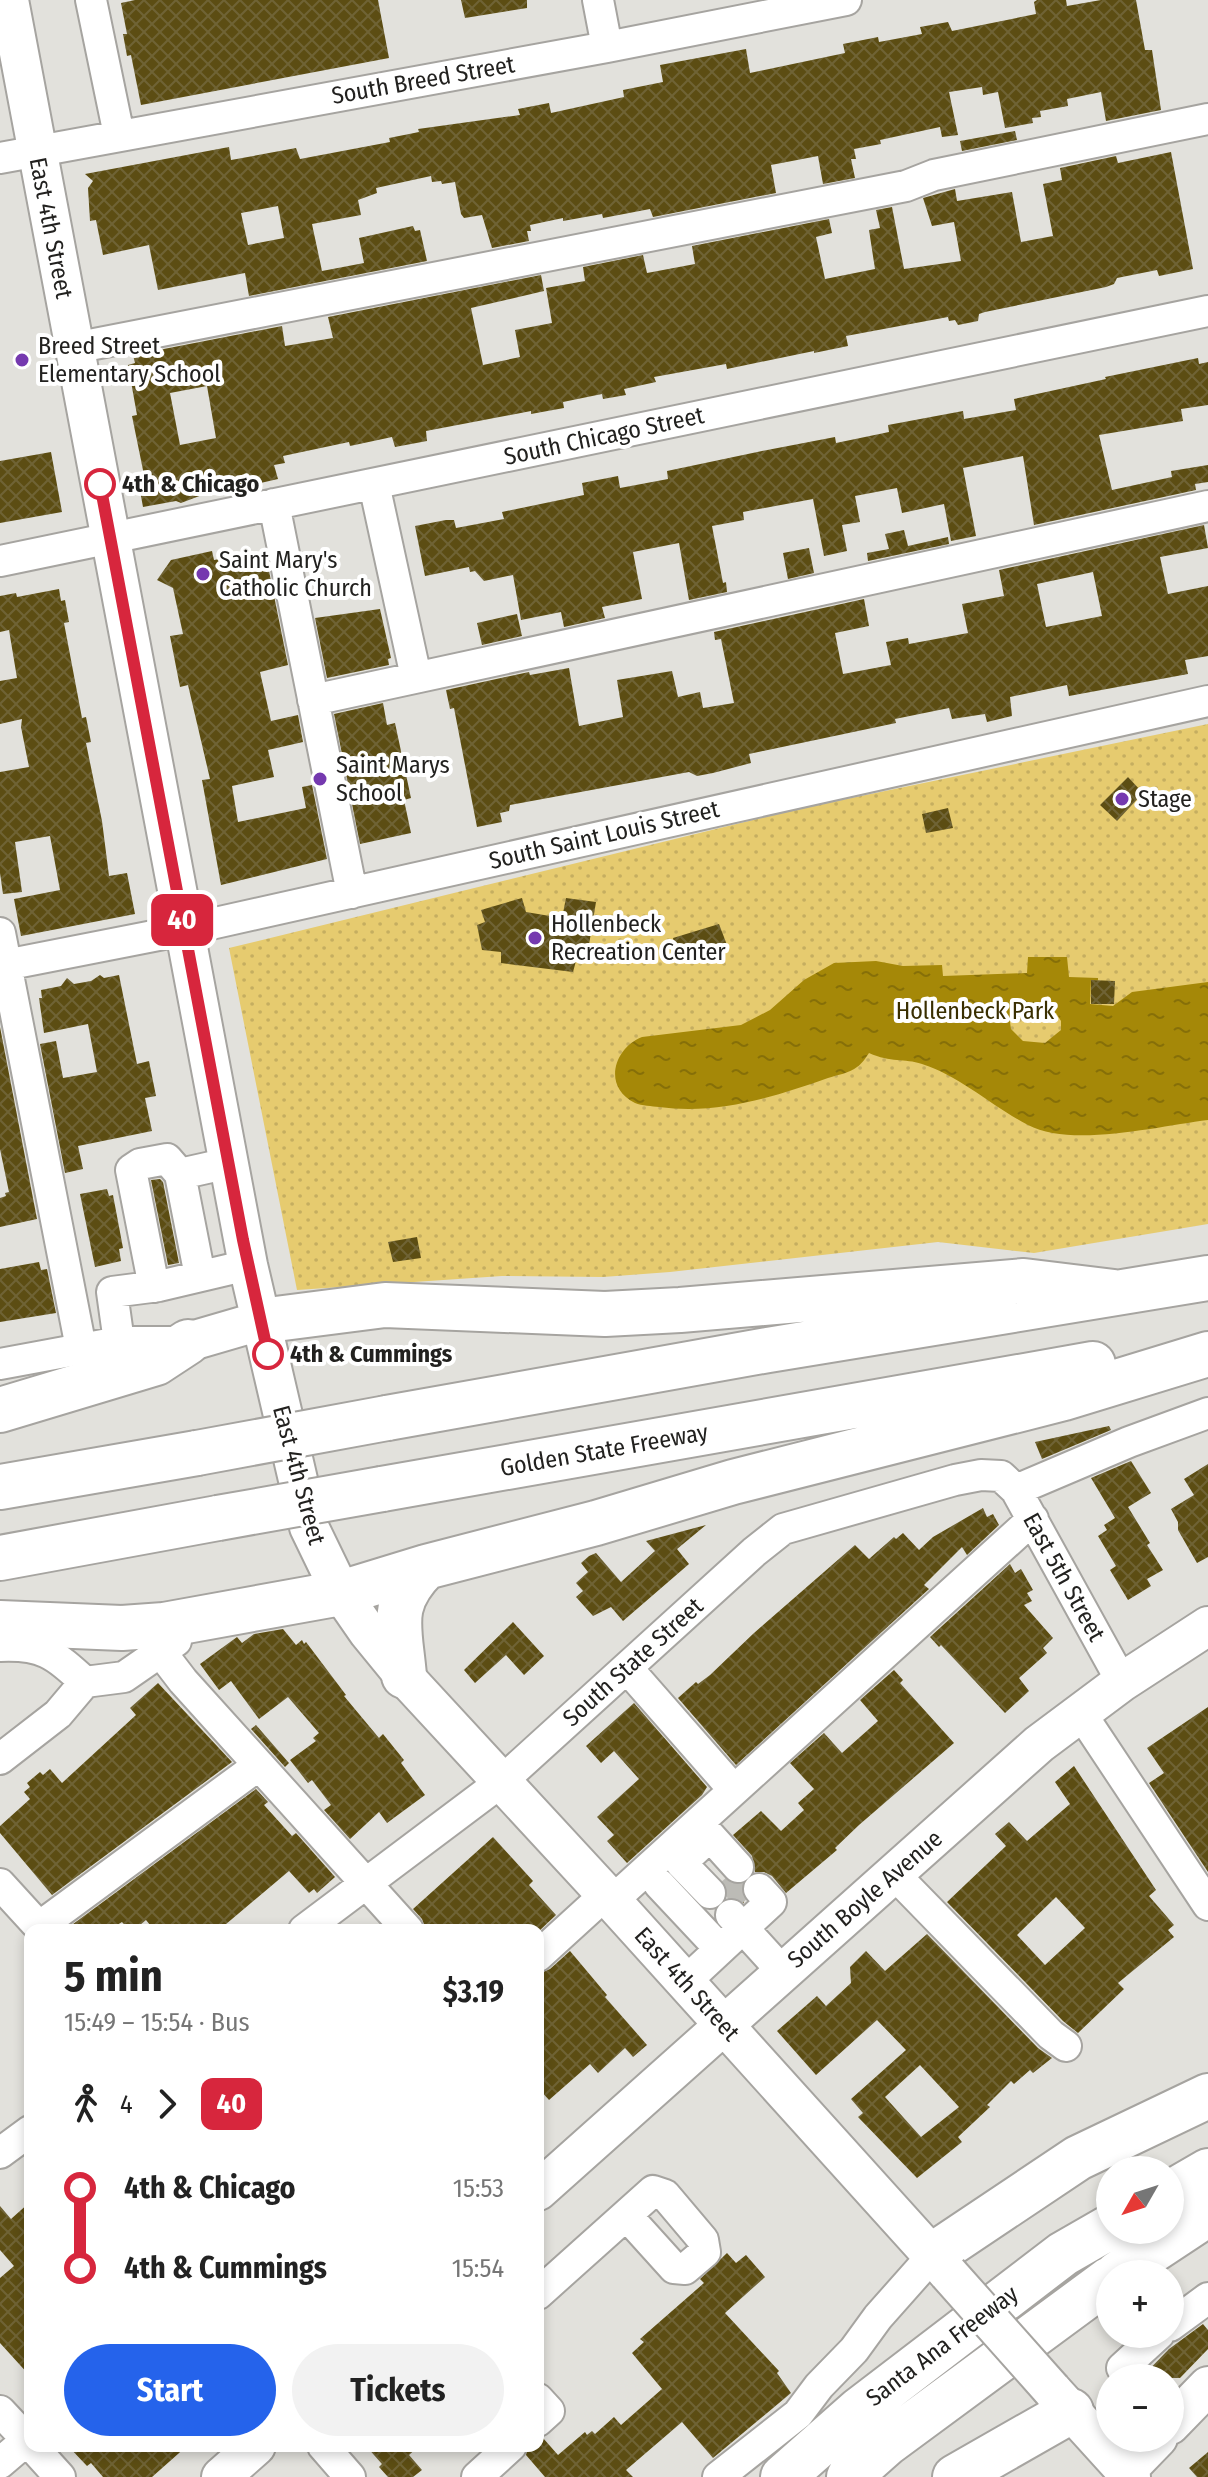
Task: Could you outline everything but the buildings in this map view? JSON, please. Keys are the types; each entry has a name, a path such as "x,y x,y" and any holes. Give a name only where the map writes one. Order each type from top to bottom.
{"highway":[{"path":"0,1487 1208,1278"},
{"path":"260,1321 385,1305 605,1314 650,1312 1024,1281 1114,1292"},
{"path":"0,1410 156,1363 188,1342"},
{"name":"Golden State Freeway","path":"0,1558 1208,1344"},
{"path":"0,1623 122,1628 164,1625 341,1593 733,1482 1064,1398 1208,1354"},
{"path":"404,1676 399,1608 411,1583 426,1567"},
{"path":"940,2264 1078,2158 1208,2096"},
{"path":"1184,2185 1208,2171"},
{"path":"1138,2260 1208,2214"},
{"name":"Santa Ana Freeway","path":"783,2477 859,2410 1063,2254 1096,2235"},
{"name":"Santa Ana Freeway","path":"849,2477 886,2444 1096,2289"},
{"path":"955,2477 1061,2401"}],"main road":[{"name":"East 4th Street","path":"18,2 18,154 74,348 248,1265 309,1527 341,1593 404,1676 940,2264 1125,2475"},
{"path":"188,1342 260,1321"},
{"name":"South Boyle Avenue","path":"544,2186 1018,1763 1080,1712 1208,1626"},
{"path":"1184,2411 1208,2386"},
{"path":"221,2477 249,2452"},
{"path":"1125,2475 1146,2452"}],"street":[{"path":"91,0 119,135"},
{"path":"598,0 607,47"},
{"name":"South Breed Street","path":"18,154 607,47 846,0"},
{"path":"74,348 906,186 934,175 1208,119"},
{"name":"South Chicago Street","path":"0,561 1208,311"},
{"path":"374,484 416,677"},
{"path":"274,504 352,893"},
{"path":"313,700 1208,506"},
{"name":"South Saint Louis Street","path":"3,966 184,930 1208,701"},
{"path":"0,933 3,966 81,1348"},
{"path":"154,1287 131,1170 140,1164 167,1159 180,1174 200,1276"},
{"path":"180,1174 229,1163"},
{"path":"119,1342 112,1292 154,1287 248,1265"},
{"path":"0,1364 119,1342 188,1342"},
{"name":"South State Street","path":"312,1924 501,1782 783,1529 955,1480 981,1475 1008,1483 1208,1413"},
{"name":"East 5th Street","path":"1008,1483 1033,1519 1122,1682"},
{"path":"614,1903 1033,1519"},
{"path":"0,1759 58,1714 85,1682 124,1677 217,1616"},
{"path":"0,1646 21,1645 54,1654 85,1682"},
{"path":"160,1651 183,1681 403,1924"},
{"path":"627,1668 734,1790"},
{"path":"1080,1712 1208,1905"},
{"path":"48,1924 259,1765"},
{"path":"544,1952 614,1903 677,1866 710,1836 718,1885 677,1866"},
{"path":"677,1866 739,1920 783,1972"},
{"path":"894,1874 1051,2035 1066,2046"},
{"path":"0,1884 36,1924"},
{"path":"685,1982 739,1920"},
{"path":"0,2153 24,2135"},
{"path":"544,2289 627,2216"},
{"path":"718,2477 798,2414 819,2386 854,2350 878,2317 940,2264"},
{"path":"1184,2311 1203,2290"},
{"path":"1126,2364 1144,2348"},
{"path":"0,2463 22,2430"},
{"path":"40,2452 60,2477"},
{"path":"328,2452 350,2477"},
{"path":"477,2477 504,2452"}],"green space":[{"name":"Hollenbeck Park","path":"1208,724 1208,1224 1034,1253 938,1242 670,1272 603,1277 502,1276 297,1290 229,948 798,809"}],"water":[{"path":"1028,957 1067,957 1069,977 1098,978 1091,980 1090,1004 1113,1006 1132,992 1208,982 1208,1120 1091,1135 1046,1132 1015,1118 936,1069 869,1053 859,1066 843,1074 766,1098 703,1109 638,1104 625,1096 615,1078 619,1058 632,1042 642,1037 741,1025 770,1010 804,980 834,963 876,961 903,966 942,965 943,976 1027,973","holes":["1034,1010 1056,1013 1061,1021 1061,1030 1045,1043 1023,1041 1011,1029 1010,1022 1017,1014"]}],"tunnel":[{"path":"728,1876 748,1898"}],"bus line":[{"name":"40","path":"100,484 243,1240 268,1354"}],"place":[{"name":"Breed Street Elementary School","path":"22,360"},
{"name":"4th & Chicago","path":"100,484"},
{"name":"Saint Mary's Catholic Church","path":"203,574"},
{"name":"Saint Marys School","path":"320,779"},
{"name":"Stage","path":"1122,799"},
{"name":"Hollenbeck Recreation Center","path":"535,938"},
{"name":"4th & Cummings","path":"268,1354"}]}
